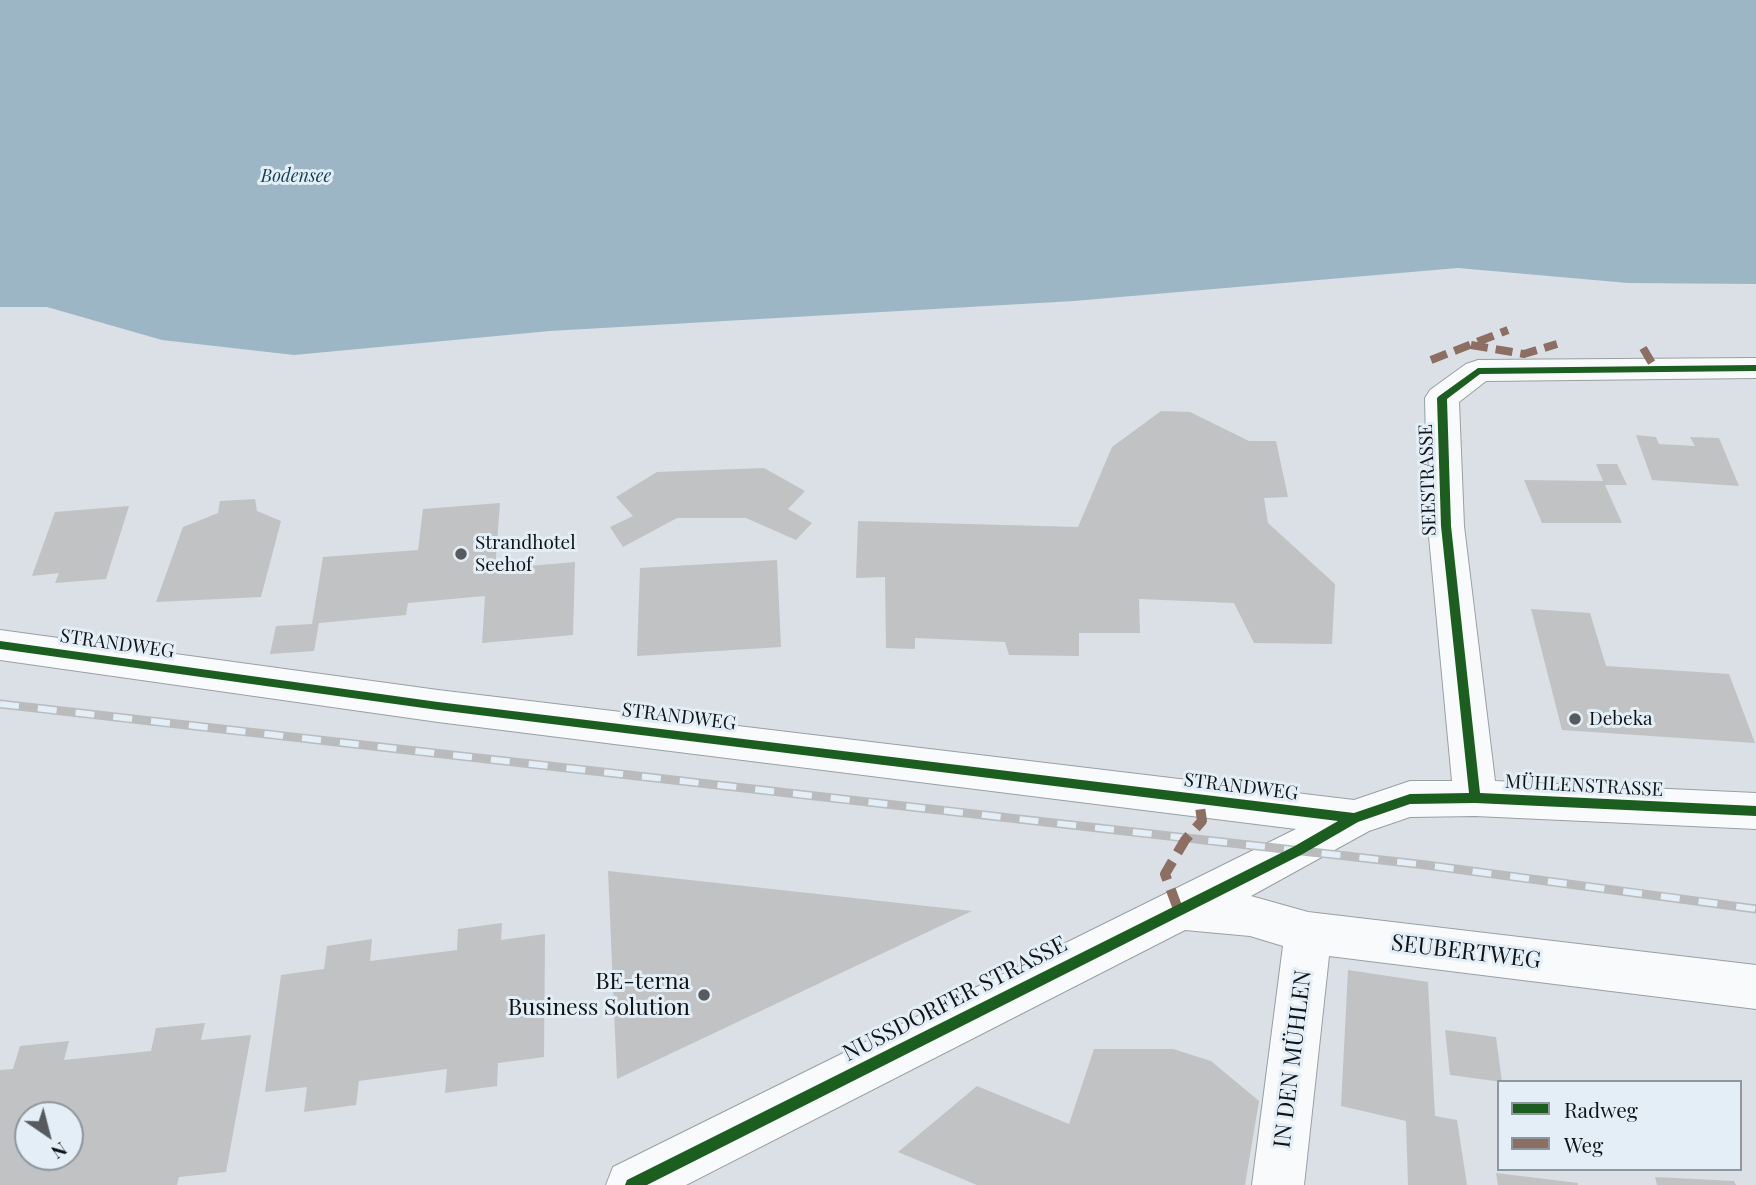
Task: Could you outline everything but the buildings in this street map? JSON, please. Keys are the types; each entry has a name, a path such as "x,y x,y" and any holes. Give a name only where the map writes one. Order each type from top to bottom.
{"street":[{"name":"SEESTRASSE","path":"1475,798 1446,526 1442,398 1478,371 1756,368"},
{"name":"STRANDWEG","path":"0,645 438,706 1354,818"},
{"name":"MÜHLENSTRASSE","path":"1297,851 1354,818 1410,799 1475,798 1756,811"},
{"name":"NUSSDORFER STRASSE","path":"633,1185 1297,851"},
{"name":"SEUBERTWEG","path":"1178,909 1251,916 1308,933 1756,987"},
{"name":"IN DEN MÜHLEN","path":"1278,1185 1308,933"}],"water":[{"name":"Bodensee","path":"0,0 1756,0 1756,284 1628,283 1458,268 1074,301 550,331 294,355 162,340 47,307 0,307"}],"railway":[{"path":"0,704 1426,865 1756,909"}],"marked path":[{"path":"1431,360 1508,330"},
{"path":"1471,345 1524,354 1557,344"},
{"path":"1643,348 1656,370"},
{"path":"1178,909 1165,874 1185,840 1202,821 1199,800"}],"cycle path":[{"path":"1475,798 1446,526 1442,398 1478,371 1756,368"},
{"path":"0,645 438,706 1354,818"},
{"path":"632,1185 1297,851 1354,818 1410,799 1475,798 1756,811"}],"place":[{"name":"Strandhotel Seehof","path":"461,554"},
{"name":"Debeka","path":"1575,719"},
{"name":"BE-terna Business Solution","path":"704,995"}]}
